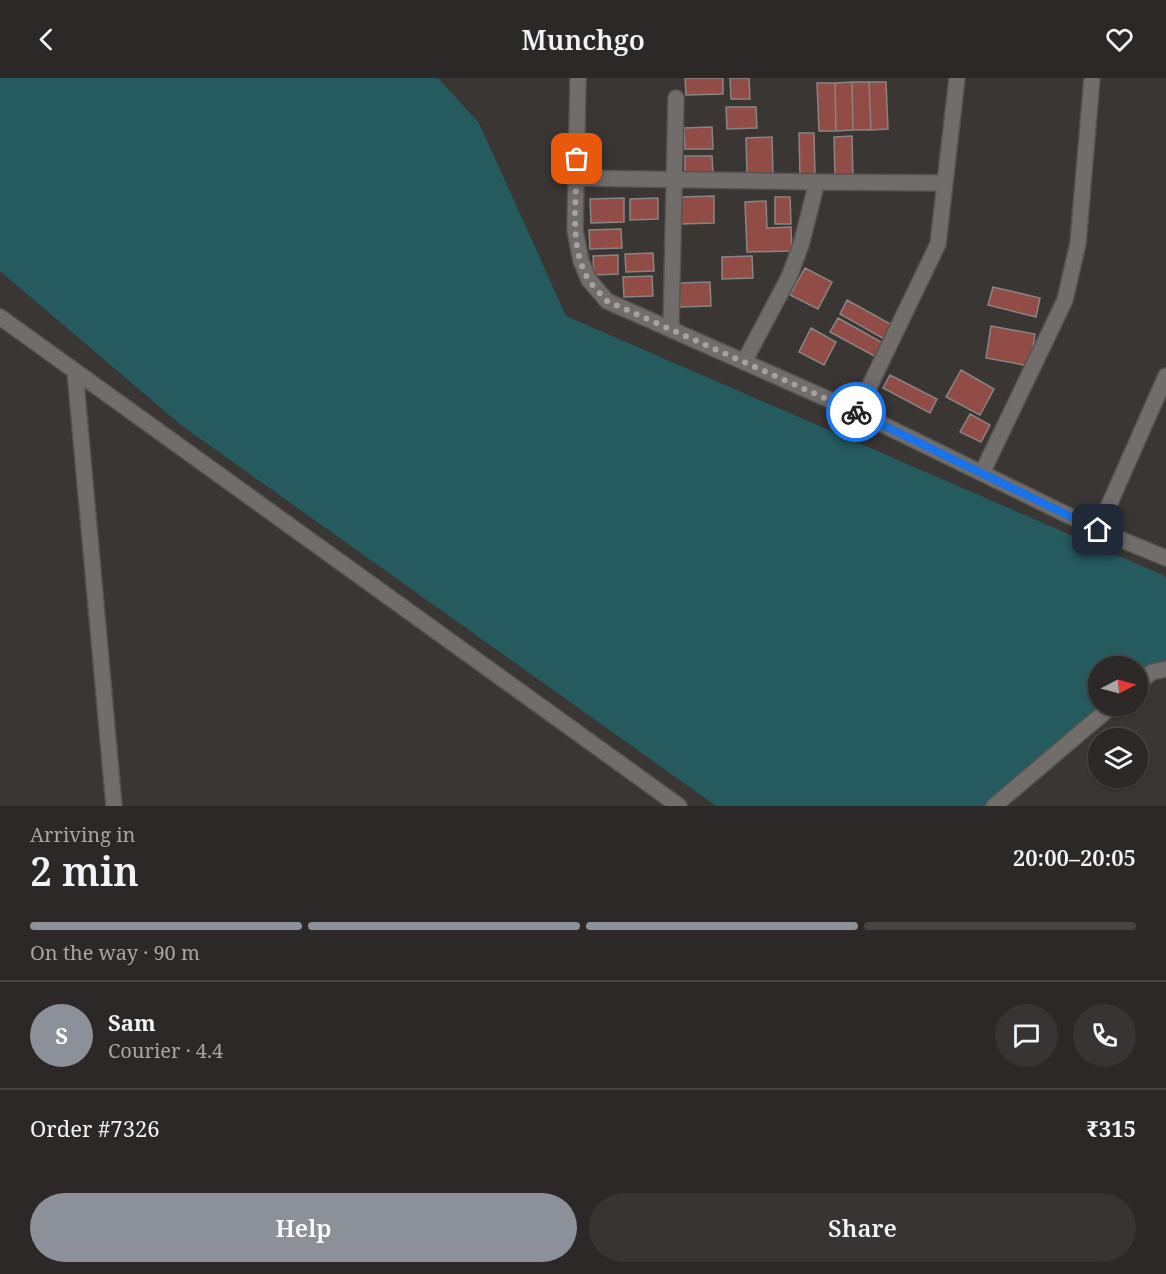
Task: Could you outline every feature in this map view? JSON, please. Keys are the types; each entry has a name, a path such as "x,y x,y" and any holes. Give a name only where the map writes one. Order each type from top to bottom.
{"street":[{"path":"578,78 575,230 581,261 589,280 607,301 857,412 1098,530 1166,558"},
{"path":"857,412 938,244 957,78"},
{"path":"982,473 1065,300 1078,243 1092,78"},
{"path":"671,329 676,98"},
{"path":"577,178 674,182 945,183"},
{"path":"744,362 789,277 801,245 817,182"},
{"path":"0,317 679,806"},
{"path":"75,371 114,806"},
{"path":"1098,530 1166,376"},
{"path":"1148,675 1166,669"},
{"path":"994,806 1100,716"}],"water":[{"path":"0,78 438,78 479,123 566,316 1163,575 1166,578 1166,659 1148,675 1148,656 1088,656 1088,716 1101,716 996,806 716,806 181,425 0,271"}],"building":[{"path":"685,78 723,78 723,94 686,95"},
{"path":"730,78 749,78 750,99 731,99"},
{"path":"852,82 869,82 871,130 853,130"},
{"path":"852,82 853,130 836,131 835,83"},
{"path":"869,82 886,82 888,129 871,130"},
{"path":"817,83 835,83 836,131 819,131"},
{"path":"726,107 756,107 757,128 727,129"},
{"path":"712,127 713,149 685,149 684,128"},
{"path":"799,133 814,133 815,178 800,178"},
{"path":"852,136 853,178 835,179 834,137"},
{"path":"772,137 773,175 747,176 746,138"},
{"path":"685,156 712,156 713,174 685,175"},
{"path":"714,196 714,223 680,224 680,197"},
{"path":"775,197 790,197 791,224 775,224"},
{"path":"624,198 624,222 591,223 590,199"},
{"path":"658,198 658,219 630,220 630,199"},
{"path":"766,201 767,228 791,227 792,251 747,252 745,202"},
{"path":"621,229 622,248 590,249 589,230"},
{"path":"653,253 654,271 626,272 625,254"},
{"path":"618,255 618,274 594,275 593,256"},
{"path":"752,256 753,278 722,279 722,257"},
{"path":"805,268 832,282 818,309 790,295"},
{"path":"652,276 653,296 624,297 623,277"},
{"path":"710,282 711,306 680,307 679,283"},
{"path":"993,287 1040,298 1036,317 988,305"},
{"path":"847,300 894,326 886,340 840,314"},
{"path":"838,318 883,343 876,357 830,332"},
{"path":"991,326 1035,334 1030,366 986,358"},
{"path":"811,328 836,342 824,365 799,352"},
{"path":"961,370 994,389 980,415 946,397"},
{"path":"890,375 937,399 930,413 883,388"},
{"path":"970,414 990,425 981,442 960,432"}],"way so far":[{"path":"577,159 575,230 581,261 589,280 607,301 856,412"}],"route":[{"path":"856,412 1098,530"}]}
